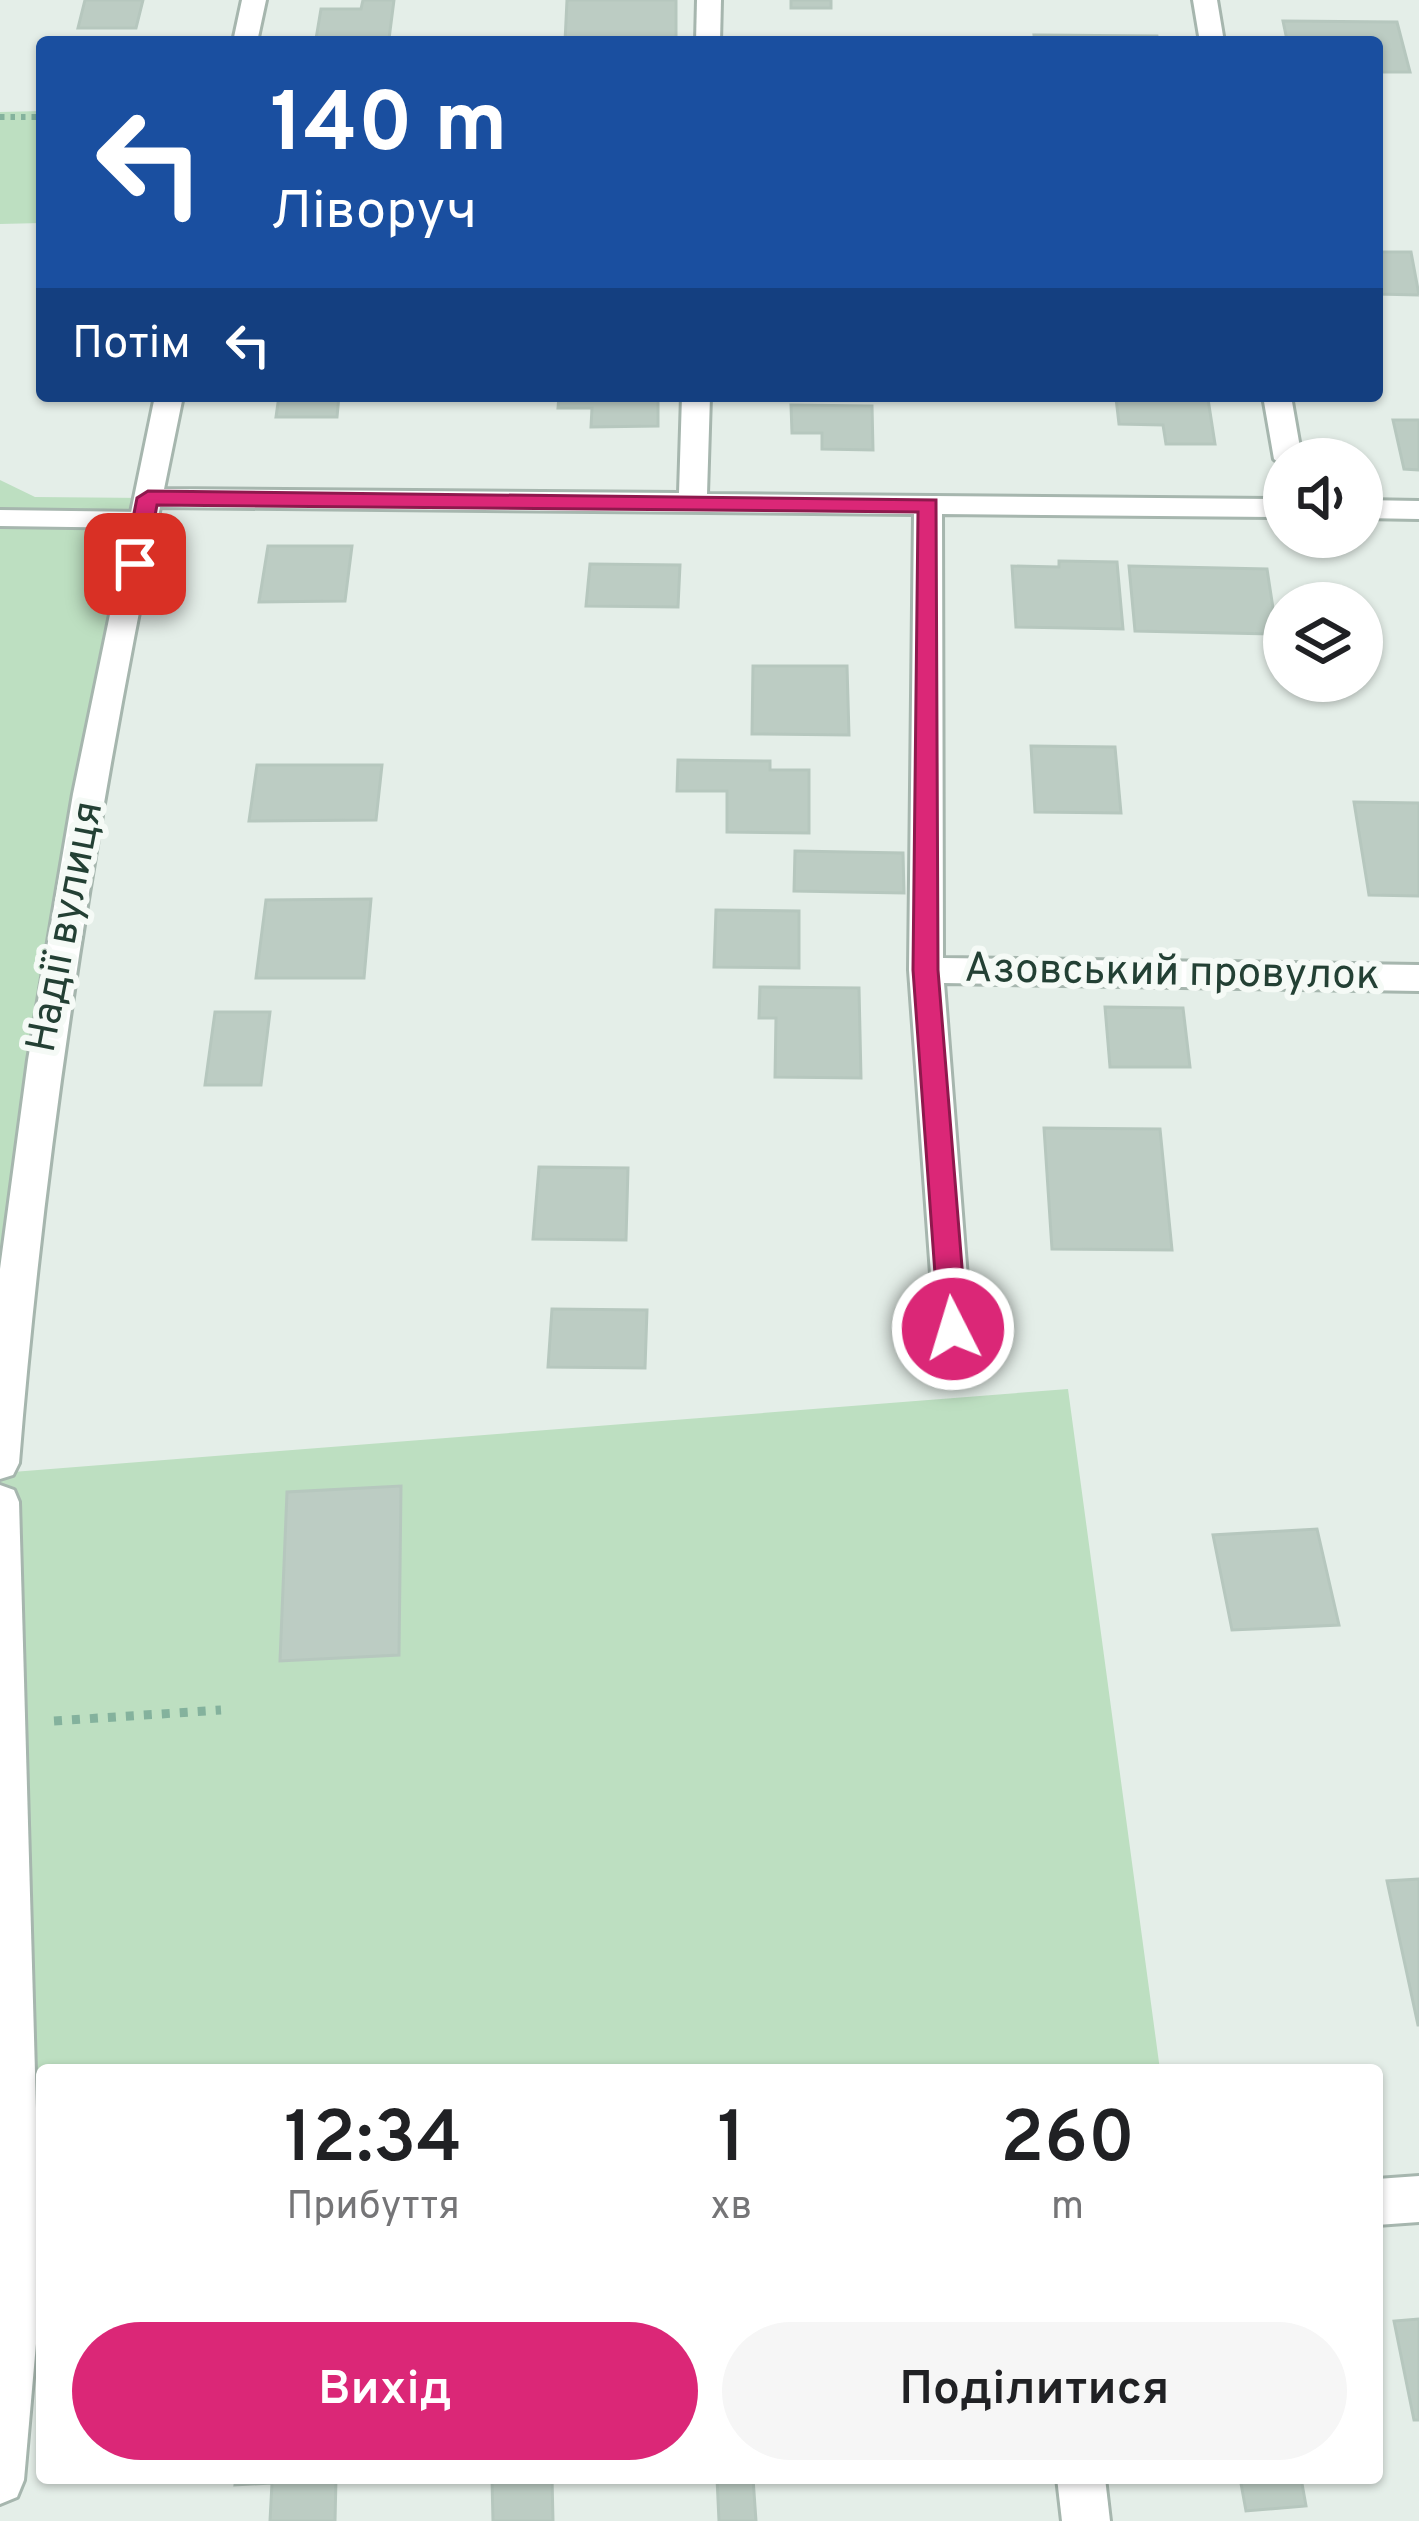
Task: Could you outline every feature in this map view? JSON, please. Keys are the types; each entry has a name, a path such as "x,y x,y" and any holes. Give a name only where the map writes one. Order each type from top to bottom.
{"street":[{"path":"246,36 254,0"},
{"path":"707,36 709,0"},
{"path":"1205,0 1211,36"},
{"name":"Надії вулиця","path":"0,1463 12,1304 42,1055 169,402"},
{"path":"693,503 696,402"},
{"path":"1278,402 1284,438"},
{"path":"146,509 693,503 1263,508"},
{"path":"928,505 926,970 953,1329"},
{"path":"1383,509 1419,510"},
{"name":"Азовський провулок","path":"926,970 1419,978"},
{"path":"0,1502 20,2287 0,2480"},
{"path":"1383,2202 1419,2200"},
{"path":"1082,2484 1086,2521"}],"lane":[{"path":"0,518 146,509"}],"path":[{"path":"0,117 36,117"},
{"path":"5,1724 220,1710"}],"green space":[{"path":"36,111 36,223 0,224 0,112"},
{"path":"0,480 35,497 148,498 0,1463"},
{"path":"1068,1389 1159,2064 36,2064 36,2286 0,2288 0,1473"}],"building":[{"path":"85,0 143,0 136,28 78,28"},
{"path":"363,0 394,0 389,36 316,36 321,9 361,9"},
{"path":"567,0 676,0 676,36 565,36"},
{"path":"791,0 831,0 831,8 791,8"},
{"path":"1283,21 1397,22 1410,72 1383,72 1383,36 1286,36"},
{"path":"1383,252 1411,252 1419,295 1383,294"},
{"path":"278,402 338,402 337,417 276,417"},
{"path":"558,402 658,402 658,426 591,427 592,408 558,408"},
{"path":"1116,402 1208,402 1215,444 1166,444 1163,425 1119,424"},
{"path":"791,405 872,406 873,450 822,449 822,433 792,433"},
{"path":"1393,420 1419,420 1419,470 1404,469"},
{"path":"268,546 352,546 345,601 259,602"},
{"path":"1059,561 1117,562 1123,629 1016,627 1012,566 1059,567"},
{"path":"590,564 680,565 678,607 586,606"},
{"path":"1129,566 1267,569 1263,634 1135,631"},
{"path":"753,666 847,666 849,735 752,734"},
{"path":"1031,746 1115,747 1121,813 1035,812"},
{"path":"678,760 770,761 770,770 809,770 809,833 727,832 727,791 677,791"},
{"path":"257,765 382,765 376,820 249,821"},
{"path":"1354,802 1419,803 1419,896 1369,895"},
{"path":"795,851 903,853 904,893 794,891"},
{"path":"371,899 364,978 256,978 266,900"},
{"path":"716,910 799,911 799,968 714,967"},
{"path":"760,987 859,988 861,1078 775,1077 776,1018 759,1018"},
{"path":"1105,1007 1183,1008 1190,1067 1110,1067"},
{"path":"215,1012 270,1012 261,1085 205,1085"},
{"path":"1044,1128 1160,1129 1172,1250 1052,1249"},
{"path":"539,1167 628,1168 626,1240 533,1239"},
{"path":"552,1309 647,1310 645,1368 548,1367"},
{"path":"401,1486 399,1655 280,1661 287,1492"},
{"path":"1317,1529 1339,1625 1232,1630 1213,1535"},
{"path":"1419,1879 1419,2025 1418,2025 1387,1881"},
{"path":"1419,2319 1419,2420 1414,2420 1394,2321"},
{"path":"272,2484 336,2484 335,2521 270,2521"},
{"path":"492,2484 552,2484 553,2521 493,2521"},
{"path":"717,2484 753,2484 756,2521 719,2521"},
{"path":"1241,2484 1302,2484 1306,2506 1246,2511"}],"route":[{"path":"135,564 148,498 928,505 926,970 953,1329"}]}
